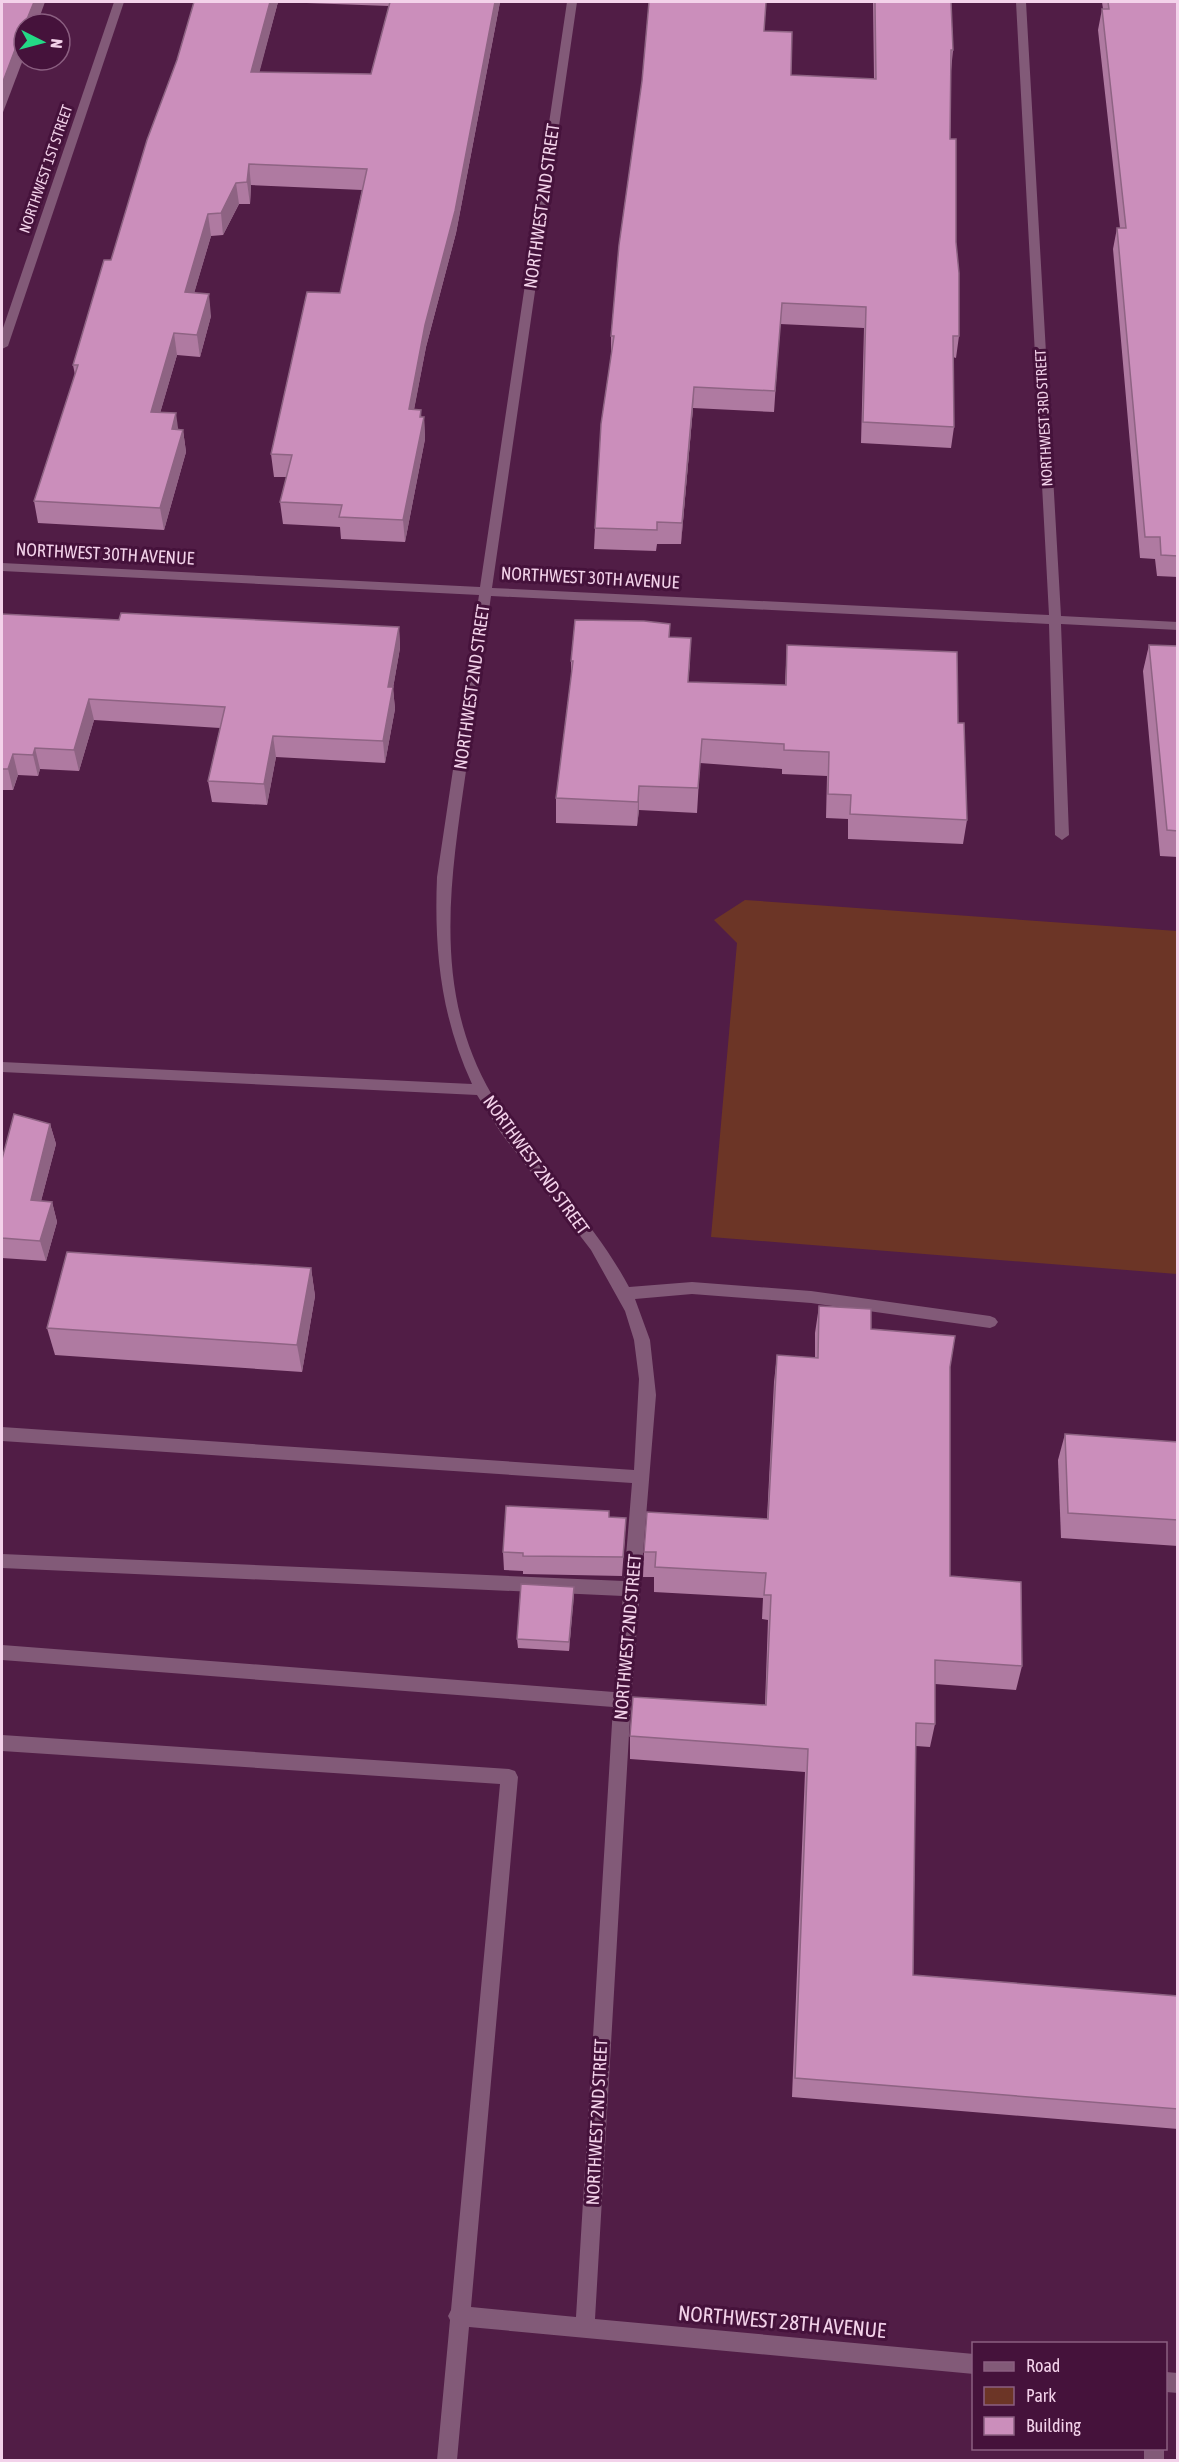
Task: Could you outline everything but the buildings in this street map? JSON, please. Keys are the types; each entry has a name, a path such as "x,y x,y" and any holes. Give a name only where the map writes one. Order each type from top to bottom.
{"street":[{"name":"NORTHWEST 1ST STREET","path":"2,346 119,2"},
{"name":"NORTHWEST 2ND STREET","path":"572,2 444,877 441,917 442,962 450,1008 481,1090 510,1134 585,1231 623,1294 639,1329 646,1362 648,1395 622,1700 585,2328"},
{"name":"NORTHWEST 3RD STREET","path":"1021,2 1054,620 1062,835"},
{"name":"NORTHWEST 30TH AVENUE","path":"2,567 1178,626"},
{"path":"2,1067 481,1090"},
{"path":"623,1294 692,1288 811,1297 990,1322"},
{"path":"2,1434 641,1477"},
{"path":"2,1561 632,1589"},
{"path":"2,1652 622,1700"},
{"path":"2,1743 509,1777 458,2316 447,2460"},
{"name":"NORTHWEST 28TH AVENUE","path":"458,2316 972,2364"}],"green space":[{"path":"745,900 1177,931 1177,1274 711,1237 737,943 714,920"}]}
